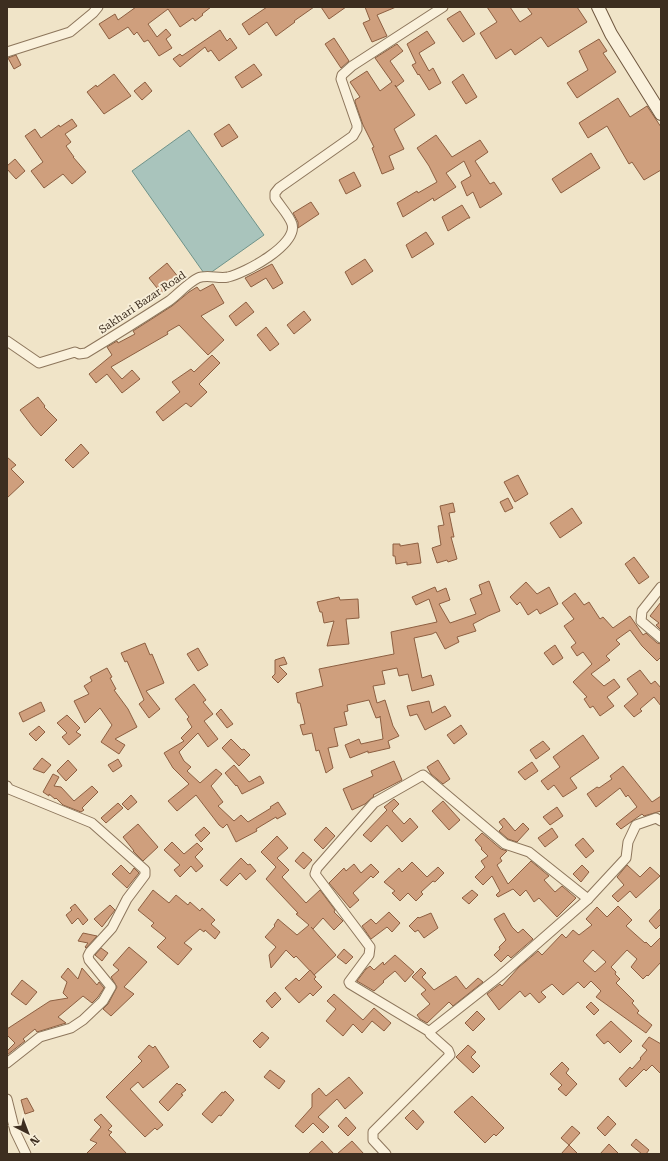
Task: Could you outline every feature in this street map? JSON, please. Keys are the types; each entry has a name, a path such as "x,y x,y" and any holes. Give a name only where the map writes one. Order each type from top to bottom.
{"main road":[{"path":"598,7 611,34 661,114"}],"street":[{"path":"7,52 70,32 98,7"},
{"name":"Sakhari Bazar Road","path":"7,341 39,363 75,352 79,354 86,353 129,328 198,278 207,276 226,278 239,274 268,258 285,244 291,234 292,224 275,198 275,193 279,188 353,136 357,130 357,125 341,79 342,75 352,66 443,7"},
{"path":"661,587 640,614 641,621 661,638"},
{"path":"386,1154 373,1140 373,1132 450,1055 448,1050 430,1032 350,984 349,982 371,950 315,874 317,868 374,803 423,776 505,844 529,852 588,899"},
{"path":"7,786 9,789 92,823 145,870 146,875 127,899 112,928 88,956 89,960 111,987 103,1001 72,1028 40,1037 7,1063"},
{"path":"430,1032 500,976 588,899 626,858 628,842 636,825 656,818 661,821"},
{"path":"7,1099 15,1130 26,1154"}],"water":[{"path":"189,130 264,235 206,276 132,171"}],"building":[{"path":"136,7 211,7 195,21 193,18 180,27 168,9 148,24 157,37 166,29 171,35 166,39 172,48 159,56 148,40 144,42 137,32 134,35 128,27 109,39 99,24 115,14 118,20"},
{"path":"267,7 314,7 276,36 267,22 249,35 242,24"},
{"path":"321,7 346,7 329,19"},
{"path":"365,7 396,7 377,15 387,36 372,42 363,23 370,20"},
{"path":"487,7 510,7 520,22 532,14 527,7 577,7 587,22 548,47 541,37 515,55 511,49 496,59 480,33 497,22"},
{"path":"460,11 475,34 463,42 447,19"},
{"path":"220,30 227,41 230,38 237,48 219,61 211,50 208,52 205,47 180,67 173,59 180,54 182,56"},
{"path":"427,31 435,43 419,53 429,71 433,68 441,83 429,90 412,65 416,63 407,44"},
{"path":"334,38 349,61 341,68 325,44"},
{"path":"599,39 607,51 603,53 616,72 577,98 567,83 588,70 579,51"},
{"path":"397,44 403,51 390,61 404,81 396,87 415,115 394,129 404,149 389,156 394,169 382,174 372,148 374,147 363,125 355,102 355,100 360,97 350,82 367,71 380,91 392,82 375,58"},
{"path":"16,55 21,65 14,69 8,58"},
{"path":"254,64 262,75 242,88 235,77"},
{"path":"114,74 131,96 104,114 87,92 96,85 97,87"},
{"path":"463,74 477,97 466,104 452,82"},
{"path":"145,82 152,91 142,100 134,91"},
{"path":"618,98 630,117 647,106 661,127 661,170 644,180 632,162 629,164 607,126 588,138 579,123"},
{"path":"72,119 77,126 65,134 71,142 66,146 86,172 72,184 63,174 44,188 31,171 43,162 25,136 35,129 41,138 59,125 60,127"},
{"path":"229,124 238,137 222,147 214,134"},
{"path":"436,135 452,157 480,140 488,152 475,161 490,184 494,182 502,194 480,208 473,192 467,196 461,182 471,176 464,161 446,173 456,187 434,201 433,198 403,217 397,203 417,191 418,193 437,182 429,166 417,148"},
{"path":"591,153 600,168 561,193 552,179"},
{"path":"15,159 25,171 16,179 7,169 7,166"},
{"path":"354,172 361,186 346,194 339,180"},
{"path":"311,202 319,214 298,228 298,222 293,213"},
{"path":"462,205 470,218 448,231 442,217"},
{"path":"426,232 434,244 412,258 406,245"},
{"path":"365,259 373,271 352,285 345,272"},
{"path":"167,263 179,278 161,293 149,278"},
{"path":"272,264 283,283 273,289 266,278 251,287 245,278"},
{"path":"213,284 224,303 201,316 224,340 208,355 179,325 167,332 168,334 111,367 122,379 132,370 140,379 122,393 107,374 96,383 89,374 112,355 107,347 117,341 118,343 135,334 133,331 172,306 197,287 200,291"},
{"path":"246,302 254,312 236,326 229,316"},
{"path":"304,311 311,320 294,334 287,325"},
{"path":"266,327 279,344 270,351 257,335"},
{"path":"212,355 220,363 199,384 207,392 191,407 186,403 163,421 156,412 180,392 172,382 191,369 194,372"},
{"path":"38,397 45,406 44,407 57,420 41,436 20,410"},
{"path":"81,444 89,453 73,468 65,460"},
{"path":"7,457 16,465 11,469 24,482 7,498"},
{"path":"518,475 528,494 515,502 504,482"},
{"path":"508,498 513,508 505,512 500,502"},
{"path":"453,503 455,512 449,513 454,537 451,537 457,559 437,563 432,548 441,545 438,526 444,525 440,506"},
{"path":"572,508 582,523 560,538 550,523"},
{"path":"418,543 421,563 407,565 407,562 396,564 395,556 393,556 393,544 400,544 400,546"},
{"path":"634,557 649,577 639,584 625,564"},
{"path":"489,581 500,611 473,624 476,631 457,637 459,642 445,649 436,632 414,638 422,678 431,675 434,685 412,691 408,674 399,676 397,668 382,671 385,684 373,686 377,703 385,700 393,726 399,736 388,741 390,748 368,753 368,751 350,758 345,745 359,739 361,744 383,739 380,716 376,718 369,700 347,705 348,711 344,712 347,725 334,728 338,746 328,748 333,768 326,773 319,750 316,751 312,733 303,735 300,725 305,724 296,693 323,686 319,669 394,654 391,632 437,622 429,599 416,605 412,597 435,587 437,592 446,588 450,600 439,604 450,623 476,614 470,599 482,594 479,585"},
{"path":"526,582 537,594 549,587 558,604 540,614 537,609 528,615 520,602 517,605 510,597"},
{"path":"575,593 584,605 589,602 600,619 603,617 613,628 630,616 643,635 646,633 657,643 661,644 661,657 657,661 642,646 630,630 616,640 620,644 606,656 610,660 591,674 604,686 614,679 620,687 607,697 614,706 600,716 593,706 590,708 584,699 587,697 573,682 592,664 583,652 577,656 571,647 576,643 564,626 574,619 562,603"},
{"path":"339,597 340,600 358,599 359,618 346,619 349,644 327,646 334,621 324,623 322,612 320,612 317,602"},
{"path":"661,602 661,630 656,625 659,623 650,616"},
{"path":"145,643 150,655 152,654 164,683 146,691 160,709 149,718 139,704 144,700 127,661 125,662 121,653"},
{"path":"555,645 563,658 553,665 544,653"},
{"path":"198,648 208,665 198,671 187,654"},
{"path":"284,657 287,664 279,666 287,674 278,683 272,677 275,674 275,660"},
{"path":"107,668 116,689 114,690 128,709 137,727 115,739 125,745 119,754 101,742 112,725 100,708 85,723 74,701 89,694 84,686 92,681 90,677"},
{"path":"640,670 651,684 655,681 661,688 661,706 654,697 640,709 642,711 634,717 624,706 638,694 627,679"},
{"path":"194,684 206,700 203,702 213,714 204,721 218,739 208,747 198,733 179,752 184,761 191,767 187,771 200,783 216,769 222,774 211,786 223,802 218,806 234,821 241,815 248,822 278,802 286,814 277,819 276,817 256,829 257,831 236,842 227,824 223,828 219,825 196,795 177,811 168,801 189,784 173,768 164,753 184,741 181,738 192,727 187,719 189,717 175,699"},
{"path":"429,701 432,713 445,706 451,716 425,730 417,714 410,716 407,706"},
{"path":"41,702 45,711 23,722 19,713"},
{"path":"221,709 233,724 227,728 216,714"},
{"path":"67,715 80,728 76,732 81,735 69,745 62,737 67,733 57,723"},
{"path":"461,725 467,734 454,744 447,735"},
{"path":"39,726 45,732 36,741 29,734"},
{"path":"583,735 599,758 570,778 577,788 563,797 554,785 548,790 541,781 560,767 553,757"},
{"path":"231,739 242,750 244,749 250,755 239,766 222,748"},
{"path":"543,741 550,749 536,759 530,750"},
{"path":"42,758 51,765 44,773 33,769"},
{"path":"118,759 122,766 113,772 108,765"},
{"path":"68,760 77,770 66,781 57,771"},
{"path":"438,760 450,779 443,784 431,774 427,767"},
{"path":"394,761 402,780 373,795 374,796 365,804 352,810 343,789 373,776 371,771"},
{"path":"532,762 538,771 525,780 518,772"},
{"path":"234,765 249,782 260,776 264,783 242,794 237,785 236,786 225,773"},
{"path":"623,766 652,802 661,796 661,811 644,816 642,814 621,829 616,824 637,807 628,795 626,797 620,788 596,807 587,794 612,779 610,776"},
{"path":"53,774 59,777 54,786 61,787 74,801 92,786 98,792 82,808 84,810 81,812 63,805 56,798 55,799 49,794 49,796 43,792"},
{"path":"131,795 137,802 128,810 122,804"},
{"path":"394,799 399,804 392,811 404,824 410,818 418,827 402,842 387,825 371,842 363,835 387,810 384,807"},
{"path":"443,801 460,820 449,830 432,811"},
{"path":"118,803 123,808 106,823 101,818"},
{"path":"557,807 563,816 550,825 543,817"},
{"path":"504,818 515,831 523,823 529,829 517,842 508,839 499,831 503,827 499,822"},
{"path":"138,824 158,847 143,861 133,851 123,837"},
{"path":"204,827 210,833 201,842 195,835"},
{"path":"326,827 335,836 323,849 314,840"},
{"path":"552,828 558,837 545,847 538,838"},
{"path":"482,833 501,849 507,851 500,858 502,861 497,865 508,884 531,861 549,876 544,880 555,892 562,886 576,898 557,917 539,898 534,902 526,890 520,896 513,889 498,897 496,895 500,891 492,876 483,885 475,877 485,867 481,861 488,856 475,840"},
{"path":"277,836 288,848 277,858 289,870 282,877 306,903 320,890 335,910 334,912 343,921 334,930 323,918 313,929 311,927 336,955 314,975 296,956 294,958 286,950 271,968 269,955 276,947 265,937 275,926 274,925 278,919 297,935 309,925 296,914 298,913 266,879 276,867 261,852"},
{"path":"583,838 594,851 586,858 575,845"},
{"path":"172,842 184,854 197,843 203,849 195,857 203,866 196,872 191,866 180,877 174,870 180,865 164,850"},
{"path":"303,852 312,860 304,869 295,861"},
{"path":"241,858 248,865 250,864 256,871 246,880 240,873 227,886 220,880"},
{"path":"412,862 427,877 438,867 444,873 435,882 433,881 421,892 423,894 416,901 408,893 400,901 392,893 395,891 384,882 399,868 402,872"},
{"path":"354,864 361,873 371,864 379,872 373,878 371,876 353,893 359,900 350,908 329,883 344,868 346,871"},
{"path":"121,865 130,874 134,868 139,873 127,888 112,874"},
{"path":"582,865 589,872 581,882 573,874"},
{"path":"627,865 640,877 650,867 660,876 636,898 630,891 618,902 612,896 624,885 617,877"},
{"path":"153,890 169,903 176,895 188,905 190,902 200,911 202,908 215,920 211,924 220,932 215,939 205,930 204,932 200,929 184,943 192,949 178,965 157,947 166,938 151,926 154,923 138,910"},
{"path":"472,890 478,895 469,904 462,898"},
{"path":"75,904 88,920 83,925 78,918 72,924 66,915 72,910 70,908"},
{"path":"110,905 115,910 102,927 94,919"},
{"path":"618,906 632,920 626,926 645,943 646,942 651,947 661,937 661,962 648,976 647,975 643,979 631,967 637,959 627,950 611,967 620,979 616,983 634,1001 632,1003 639,1011 637,1013 652,1025 646,1033 596,997 601,991 591,981 584,988 578,982 563,995 552,984 541,992 546,997 539,1003 530,993 525,997 520,991 499,1010 487,994 500,984 502,986 519,967 538,951 542,955 562,934 566,938 573,930 579,935 592,925 586,919 597,907 607,917","holes":["593,950 606,962 595,972 583,961"]},
{"path":"661,908 661,924 656,929 649,921"},
{"path":"389,912 400,923 392,932 387,927 371,939 362,926 371,919 376,924"},
{"path":"431,913 438,928 424,938 418,930 415,932 409,926 418,917 419,918"},
{"path":"504,913 512,927 518,933 523,929 533,939 511,958 508,955 501,962 494,955 506,940 494,919"},
{"path":"83,933 97,936 86,948 85,947 88,943 78,941"},
{"path":"129,947 147,962 124,987 134,994 111,1016 103,1009 108,1004 117,987 111,977 119,970 113,965"},
{"path":"101,948 108,953 102,961 95,955"},
{"path":"344,949 353,957 346,964 337,957"},
{"path":"395,955 414,972 405,982 395,971 374,991 357,981 370,966 374,970 383,962 384,965"},
{"path":"68,968 78,979 82,968 97,985 99,982 104,988 98,997 92,1003 83,996 58,1017 66,1023 37,1032 35,1029 23,1039 25,1041 7,1055 7,1051 15,1043 7,1035 7,1029 50,1001 68,998 63,993 67,982 61,977"},
{"path":"421,968 426,973 422,977 434,990 456,976 466,989 478,978 483,982 453,1006 449,1002 427,1023 420,1019 417,1015 430,1004 421,994 426,990 412,977"},
{"path":"310,970 316,977 314,979 322,987 313,996 310,993 299,1003 285,988 296,978 299,981"},
{"path":"22,980 37,992 26,1005 11,994"},
{"path":"275,992 281,999 272,1008 266,1001"},
{"path":"334,994 363,1020 374,1008 391,1023 384,1031 372,1021 362,1033 353,1024 343,1036 326,1021 336,1009 327,1001"},
{"path":"591,1002 599,1010 594,1015 586,1007"},
{"path":"477,1011 485,1019 473,1031 465,1023"},
{"path":"611,1021 632,1041 620,1053 608,1041 604,1044 596,1035"},
{"path":"262,1032 269,1038 260,1048 253,1041"},
{"path":"649,1037 661,1044 661,1074 652,1065 646,1071 644,1069 626,1087 619,1079 630,1067 632,1069 641,1059 640,1058 647,1050 642,1046"},
{"path":"149,1045 153,1048 155,1046 169,1067 143,1088 138,1082 130,1089 163,1125 157,1130 155,1128 145,1137 106,1097 142,1061 138,1057"},
{"path":"468,1045 476,1052 471,1057 480,1066 473,1073 456,1057"},
{"path":"562,1062 569,1069 566,1073 577,1084 566,1096 558,1089 562,1085 550,1074"},
{"path":"270,1070 285,1081 279,1089 264,1077"},
{"path":"349,1077 363,1093 345,1109 337,1099 318,1117 329,1127 323,1133 313,1123 303,1133 295,1126 312,1107 312,1094 319,1088 326,1096"},
{"path":"177,1083 186,1090 168,1111 159,1102"},
{"path":"225,1091 234,1100 221,1116 219,1115 212,1123 202,1114 222,1092 224,1093"},
{"path":"472,1096 504,1128 496,1136 494,1134 485,1143 454,1112"},
{"path":"27,1098 34,1111 25,1114 21,1100"},
{"path":"413,1110 424,1122 417,1130 405,1118"},
{"path":"101,1114 112,1126 108,1130 112,1132 109,1135 127,1154 86,1154 97,1143 90,1140 101,1127 94,1120"},
{"path":"608,1116 616,1124 605,1136 597,1128"},
{"path":"346,1117 356,1128 348,1136 338,1126"},
{"path":"572,1126 580,1133 569,1145 561,1138"},
{"path":"636,1139 649,1150 646,1154 642,1154 631,1145"},
{"path":"322,1141 334,1154 308,1154"},
{"path":"352,1141 364,1154 337,1154"},
{"path":"609,1144 619,1154 600,1154"},
{"path":"569,1145 578,1154 561,1154"}]}
